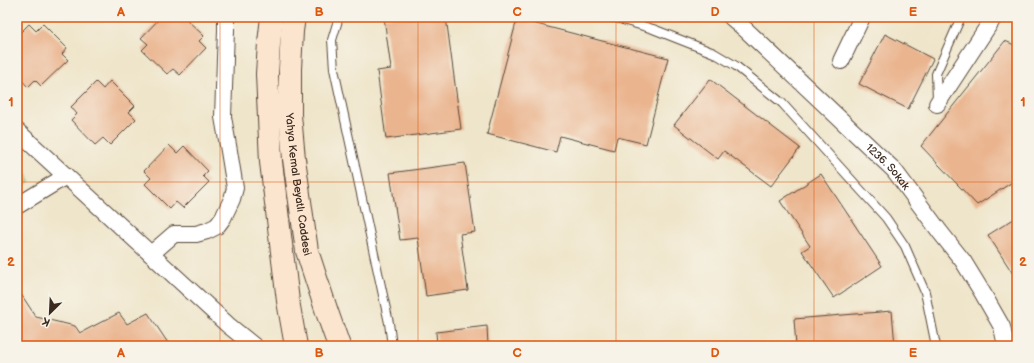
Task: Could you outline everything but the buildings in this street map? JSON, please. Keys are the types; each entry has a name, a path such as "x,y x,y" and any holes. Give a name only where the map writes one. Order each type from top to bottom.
{"main road":[{"name":"Yahya Kemal Beyatlı Caddesi","path":"272,17 267,74 272,162 288,301 296,346"},
{"name":"Yahya Kemal Beyatlı Caddesi","path":"294,17 290,69 290,115 294,159 307,251 340,346"}],"street":[{"path":"151,254 174,234 196,234 217,226 224,218 232,199 235,188 223,117 226,17"},
{"name":"1236. Sokak","path":"730,17 746,30 894,170 975,279 1002,327 1006,346"},
{"path":"841,61 862,17"},
{"path":"938,104 994,17"},
{"path":"17,131 228,325 254,346"},
{"path":"17,206 66,176"}],"lane":[{"path":"339,17 332,40 334,69 389,323 392,346"},
{"path":"613,17 653,29 714,54 736,66 782,102 886,218 906,246 925,292 936,346"},
{"path":"938,104 936,74 961,17"}],"green space":[{"path":"17,164 26,172 30,182 17,189"}]}
